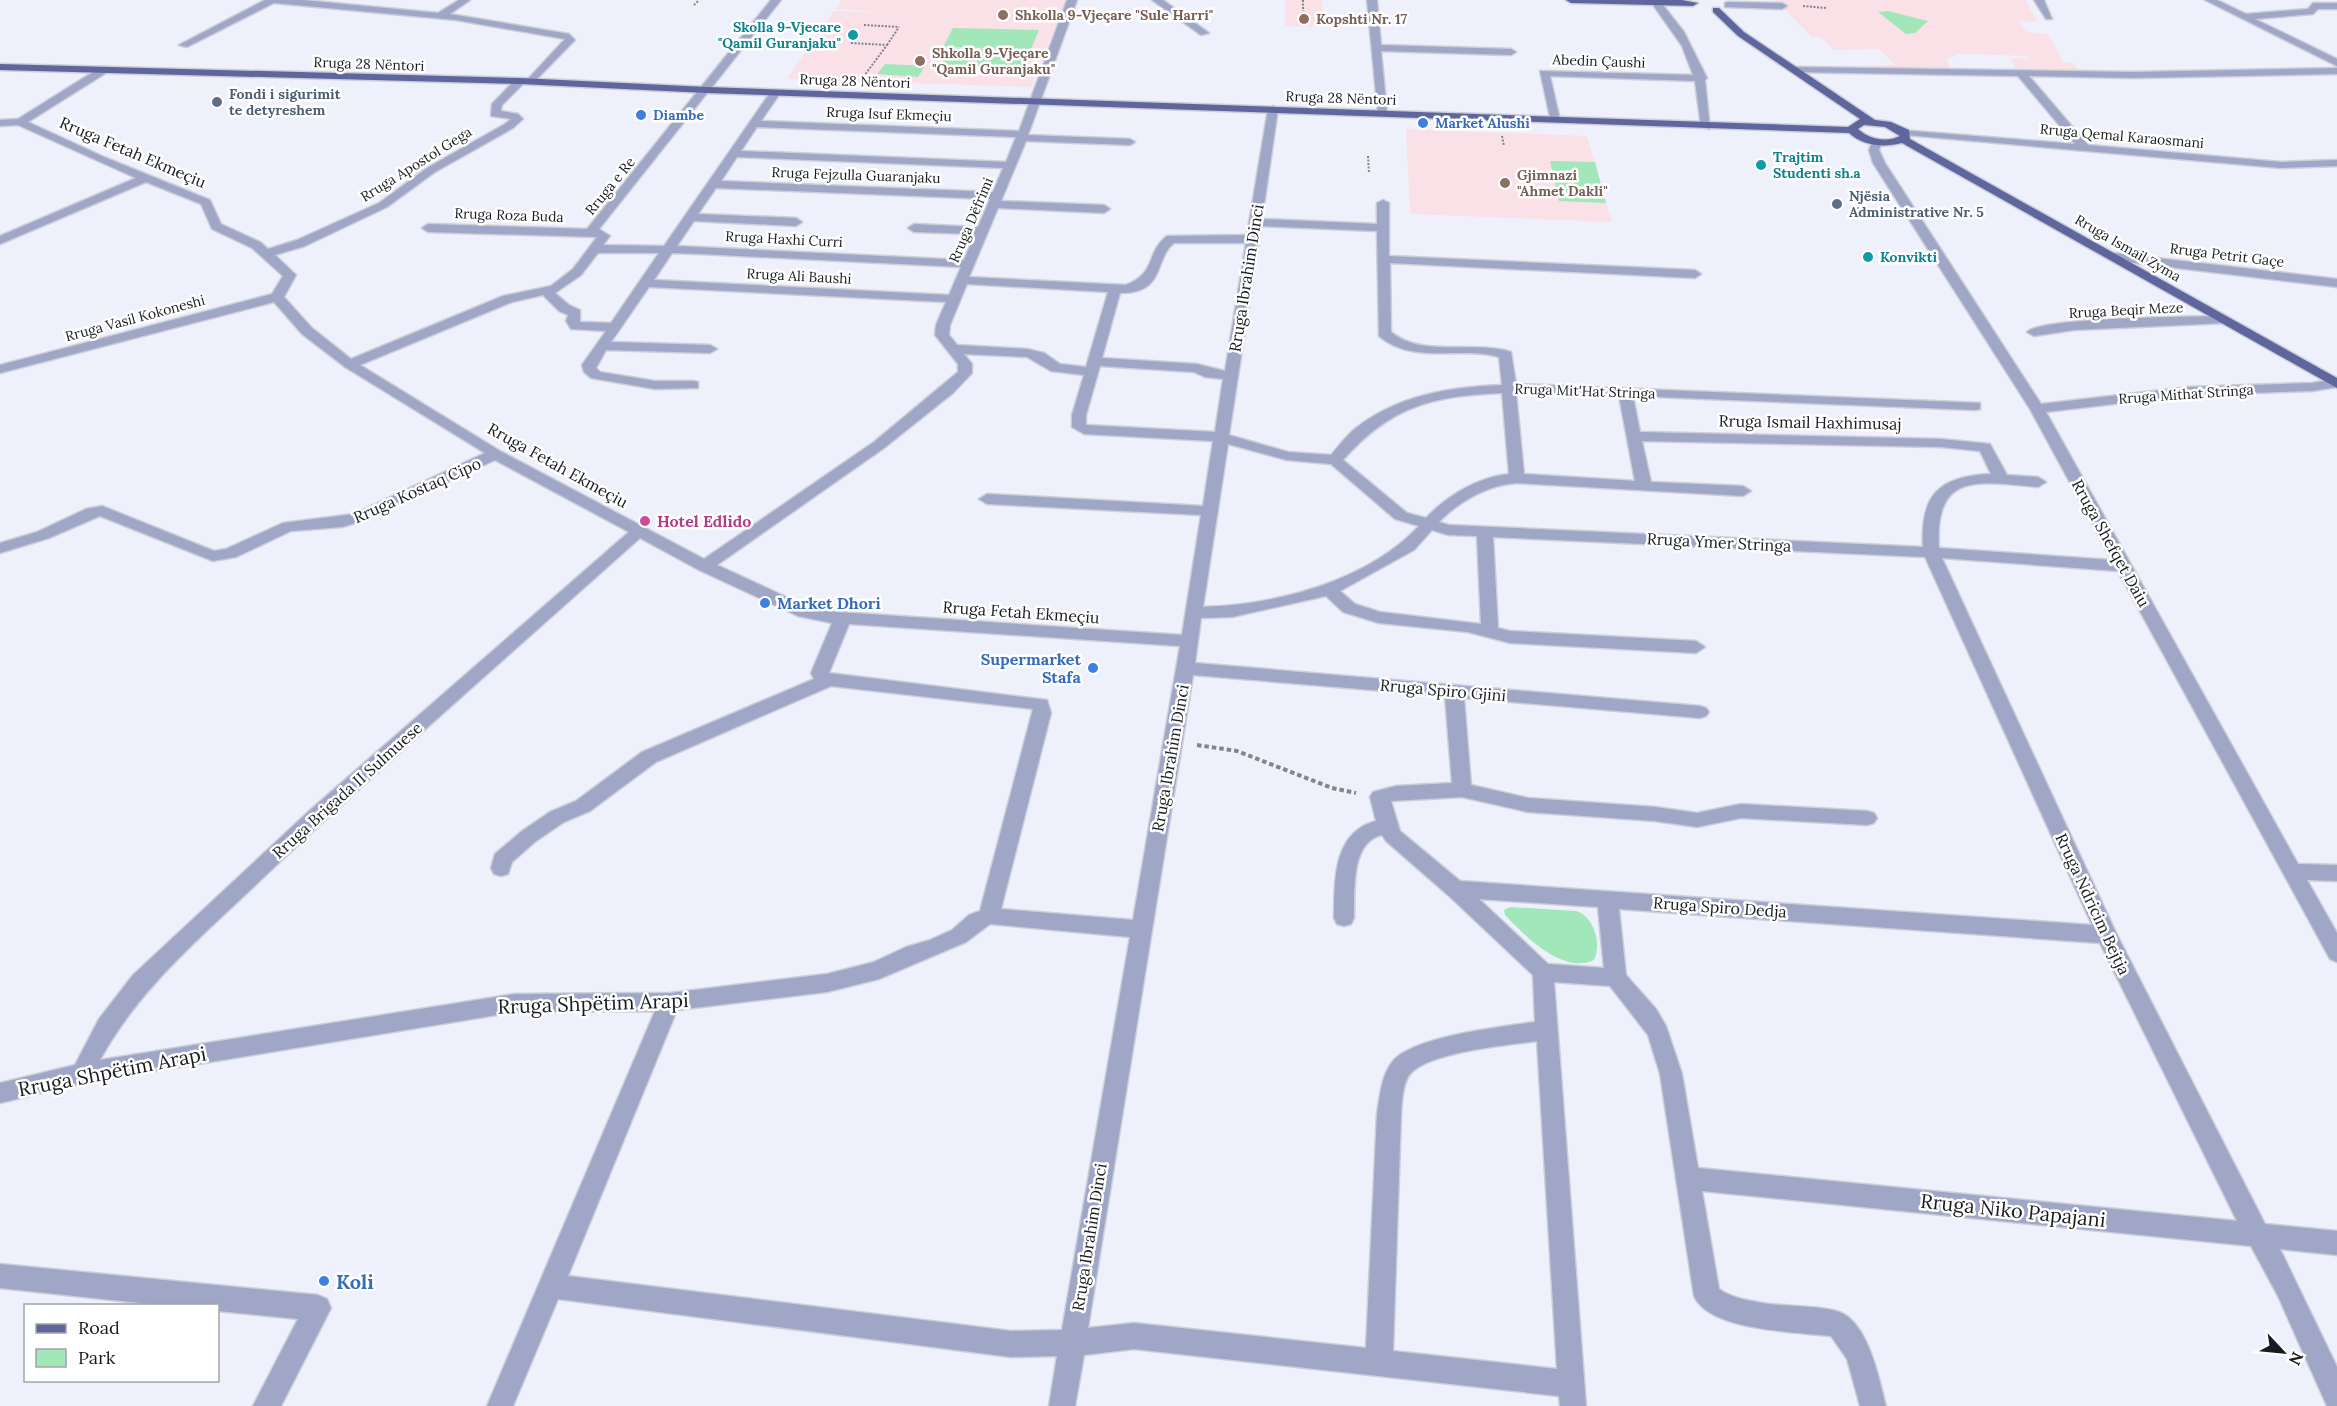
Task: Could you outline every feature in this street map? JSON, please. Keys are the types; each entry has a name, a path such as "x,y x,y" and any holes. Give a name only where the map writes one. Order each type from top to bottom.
{"main road":[{"path":"1571,0 1694,2 1700,8 1721,5 1741,34 1871,122"},
{"name":"Rruga 28 Nëntori","path":"0,67 526,81 707,90 1382,113 1706,127 1852,130"},
{"path":"1871,122 1856,124 1852,130 1861,137 1877,142 1904,136"},
{"name":"Rruga Ismail Zyma","path":"1871,122 1895,126 1904,136 2336,384"}],"street":[{"path":"184,45 273,0 441,15 502,23 569,37 570,40 526,81"},
{"path":"441,15 465,0"},
{"name":"Rruga e Re","path":"597,249 604,236 590,233 707,90 776,0"},
{"name":"Rruga Dëfrimi","path":"705,567 852,465 962,378 966,369 965,363 951,349 941,331 1037,101 1072,0"},
{"path":"1157,0 1204,33"},
{"path":"1372,0 1382,113"},
{"path":"2039,0 2049,17"},
{"path":"2210,0 2337,63"},
{"path":"1656,2 1681,37 1702,78 1706,127"},
{"path":"1721,5 1782,6"},
{"path":"2244,17 2313,11 2313,6 2337,6"},
{"path":"1376,48 1511,52"},
{"path":"0,123 20,122 105,69"},
{"path":"1797,70 2133,75 2337,71"},
{"path":"2020,72 2084,147"},
{"name":"Abedin Çaushi","path":"1556,120 1544,73 1702,78"},
{"name":"Rruga Apostol Gega","path":"265,254 301,243 365,214 382,205 431,170 509,126 518,119 514,116 495,114 497,104 526,81"},
{"path":"693,385 655,385 596,375 589,369 589,365 776,92"},
{"name":"Rruga Ibrahim Dinci","path":"1062,1406 1140,929 1173,743 1273,109"},
{"name":"Rruga Fetah Ekmeçiu","path":"20,122 145,178 206,202 216,226 256,245 290,275 277,297 307,331 350,364 410,403 478,441 495,454 705,567 804,612 843,618 1189,641"},
{"name":"Rruga Isuf Ekmeçiu","path":"754,124 1130,142"},
{"name":"Rruga Qemal Karaosmani","path":"1904,136 2084,147 2281,165 2335,164"},
{"name":"Rruga Shefqet Daiu","path":"1877,142 1874,150 1879,163 2037,409 2337,953"},
{"path":"734,154 1010,165"},
{"path":"0,240 145,178"},
{"name":"Rruga Fejzulla Guaranjaku","path":"712,184 996,200 1104,209"},
{"path":"1383,203 1384,333 1406,345 1505,354 1518,478"},
{"path":"689,217 796,222"},
{"name":"Rruga Roza Buda","path":"428,228 590,233"},
{"path":"914,228 983,231"},
{"path":"961,279 980,283 1115,289 1134,287 1154,276 1165,243 1171,239 1253,231 1383,228"},
{"path":"350,364 508,299 547,292 571,279 597,249"},
{"name":"Rruga Haxhi Curri","path":"597,249 667,249 970,264"},
{"name":"Rruga Petrit Gaçe","path":"2114,257 2337,283"},
{"path":"1383,259 1695,274"},
{"name":"Rruga Ali Baushi","path":"644,283 953,299"},
{"path":"1115,289 1091,366 1078,427 1221,437 1287,456 1335,460"},
{"path":"547,292 564,308 575,313 573,321 576,326 613,327"},
{"name":"Rruga Vasil Kokoneshi","path":"0,369 277,297"},
{"name":"Rruga Beqir Meze","path":"2034,332 2074,326 2221,320"},
{"path":"600,346 710,349"},
{"path":"951,349 1028,353 1039,356 1056,368 1091,366 1197,368 1210,374 1230,376"},
{"name":"Rruga Mithat Stringa","path":"2037,409 2189,391 2312,387 2336,384"},
{"name":"Rruga Mit'Hat Stringa","path":"1335,460 1361,431 1408,403 1431,397 1510,388 1975,406"},
{"path":"1625,392 1644,486"},
{"name":"Rruga Ismail Haxhimusaj","path":"1634,436 1941,443 1985,447 2002,480"},
{"name":"Rruga Kostaq Cipo","path":"0,548 43,535 92,512 102,511 198,553 219,555 282,528 342,522 360,517 495,454"},
{"name":"Rruga Ymer Stringa","path":"1335,460 1401,516 1428,525 1485,532 1931,552 2124,566"},
{"path":"1193,613 1232,612 1329,590 1392,557 1415,541 1447,505 1485,484 1502,478 1743,491"},
{"name":"Rruga Ndricim Bejtja","path":"2038,482 1965,481 1946,490 1932,511 1931,552 2107,935 2232,1188 2287,1287 2337,1397"},
{"path":"987,499 1210,511"},
{"name":"Rruga Brigada II Sulmuese","path":"82,1073 107,1026 141,981 315,817 640,530"},
{"path":"1485,532 1490,633"},
{"path":"1329,590 1339,601 1362,613 1457,624 1510,637 1696,647"},
{"path":"843,618 820,673 821,677 828,680 1041,704 1042,713 989,916 1140,929"},
{"name":"Rruga Spiro Gjini","path":"1185,668 1700,712"},
{"path":"501,868 502,859 529,836 557,817 583,806 649,757 828,680"},
{"path":"1454,691 1462,790"},
{"path":"1616,978 1543,972 1455,889 1393,836 1387,826 1380,797 1396,793 1462,790 1528,805 1655,814 1697,820 1741,811 1867,818"},
{"path":"1344,918 1346,870 1355,845 1365,833 1387,826"},
{"path":"2291,872 2337,873"},
{"name":"Rruga Spiro Dedja","path":"1455,889 2107,935"},
{"path":"1607,898 1616,978 1648,1016 1665,1051 1707,1296 1714,1305 1731,1310 1837,1324 1848,1333 1860,1357 1873,1406"},
{"name":"Rruga Shpëtim Arapi","path":"0,1093 82,1073 515,1003 670,1002 827,983 879,970 913,953 952,940 976,921 989,916"},
{"path":"550,1286 1011,1344 1071,1343 1134,1336 1380,1361 1573,1395 1545,1030 1543,972"},
{"path":"500,1406 670,1002"},
{"path":"1380,1361 1389,1114 1394,1082 1404,1065 1426,1053 1545,1030"},
{"name":"Rruga Niko Papajani","path":"1688,1178 2337,1243"},
{"path":"0,1276 318,1308 266,1406"}],"path":[{"path":"694,5 699,0"},
{"path":"1303,0 1303,11"},
{"path":"1795,6 1826,8"},
{"path":"860,81 898,27 864,25"},
{"path":"851,43 887,45"},
{"path":"1368,156 1369,173"},
{"path":"1850,208 1879,209"},
{"path":"1173,743 1237,751 1269,761 1332,788 1380,797"}],"shaded area":[{"name":"Shkolla 9-Vjeçare \"Qamil Guranjaku\"","path":"842,0 1066,0 1031,87 787,79 834,11 884,12 836,9"},
{"name":"Kopshti Nr. 17","path":"1285,0 1322,0 1323,27 1285,26"},
{"path":"1775,0 2025,0 2038,22 2019,21 2021,26 2027,32 2048,34 2063,62 2073,63 2078,70 2015,68 2011,58 2029,59 2028,56 1970,54 1958,54 1947,59 1951,70 1869,68 1866,66 1895,65 1879,49 1834,50 1821,37 1812,37"},
{"name":"Gjimnazi \"Ahmet Dakli\"","path":"1406,129 1587,136 1612,222 1410,214"}],"green space":[{"path":"1888,11 1928,21 1915,33 1906,34 1878,12"},
{"path":"953,28 1039,30 1031,49 943,47"},
{"path":"949,48 1030,50 1023,68 940,66"},
{"path":"885,64 925,66 918,77 877,74"},
{"path":"1550,161 1595,162 1606,203 1559,201"},
{"path":"1510,907 1576,911 1582,914 1592,924 1595,931 1597,946 1594,960 1582,963 1570,962 1545,951 1505,915 1504,910"}],"place":[{"name":"Shkolla 9-Vjeçare \"Sule Harri\"","path":"1003,15"},
{"name":"Kopshti Nr. 17","path":"1304,19"},
{"name":"Skolla 9-Vjecare \"Qamil Guranjaku\"","path":"853,35"},
{"name":"Shkolla 9-Vjeçare \"Qamil Guranjaku\"","path":"920,61"},
{"name":"Fondi i sigurimit te detyreshem","path":"217,102"},
{"name":"Diambe","path":"641,115"},
{"name":"Market Alushi","path":"1423,123"},
{"name":"Trajtim Studenti sh.a","path":"1761,165"},
{"name":"Gjimnazi \"Ahmet Dakli\"","path":"1505,183"},
{"name":"Njësia Administrative Nr. 5","path":"1837,204"},
{"name":"Konvikti","path":"1868,257"},
{"name":"Hotel Edlido","path":"645,521"},
{"name":"Market Dhori","path":"765,603"},
{"name":"Supermarket Stafa","path":"1093,668"},
{"name":"Koli","path":"324,1281"}]}
